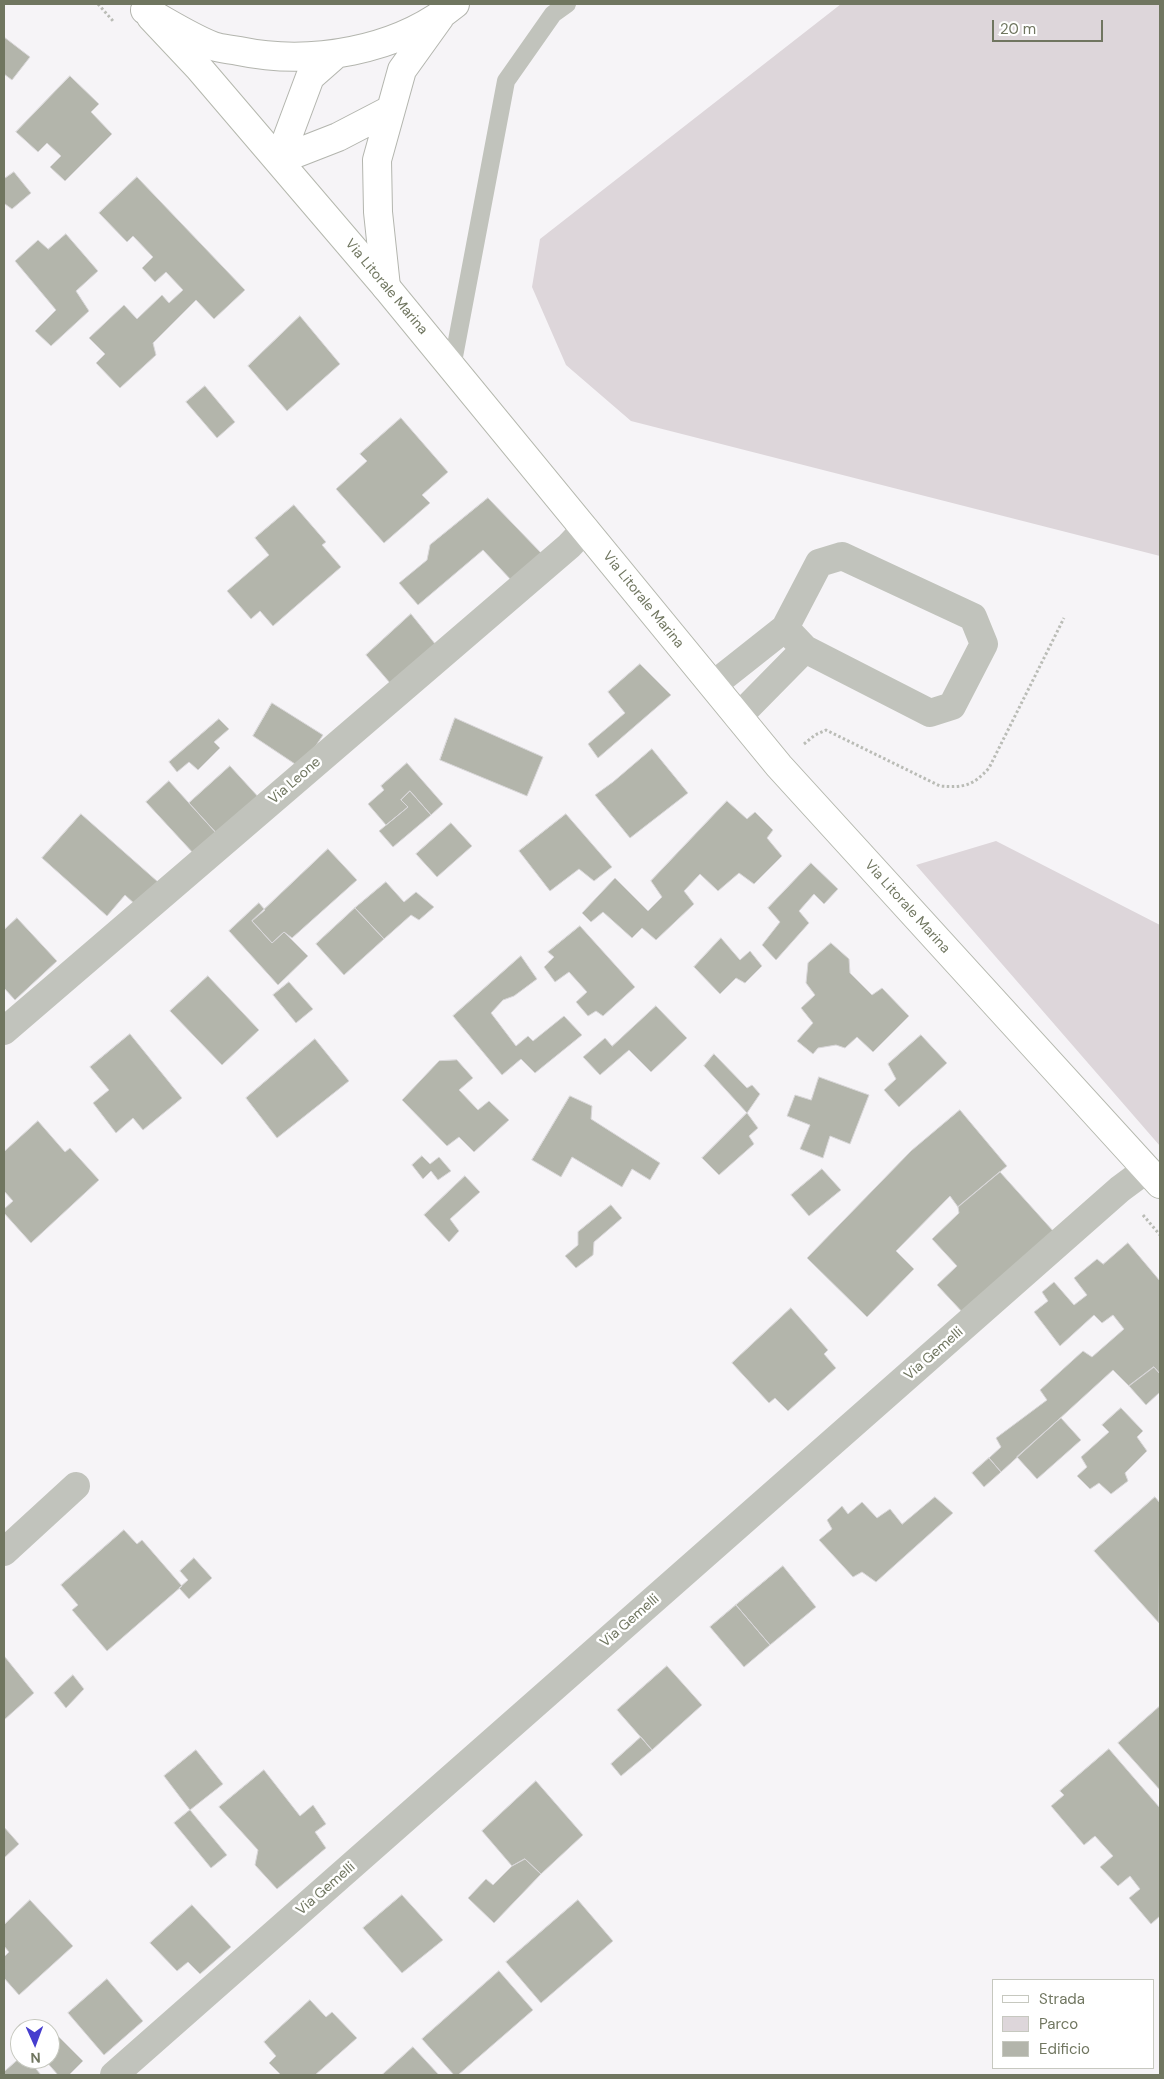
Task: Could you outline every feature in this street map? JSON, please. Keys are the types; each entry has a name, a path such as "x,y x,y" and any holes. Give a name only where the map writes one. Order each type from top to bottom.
{"main road":[{"name":"Via Litorale Marina","path":"142,7 279,160 386,287 779,766 1154,1177"},
{"path":"142,7 213,46 265,56 298,58 335,55 386,41 448,10"},
{"path":"386,287 378,212 377,160 402,70 448,10"},
{"path":"279,160 310,76 335,55"},
{"path":"279,160 338,138 390,110"}],"street":[{"name":"Via Leone","path":"4,1031 569,546 585,529"},
{"path":"712,685 785,628 819,563 842,556 973,617 984,644 952,706 930,713 805,649 785,628"},
{"path":"738,717 805,649"},
{"name":"Via Gemelli","path":"114,2075 1113,1196 1154,1177"},
{"path":"4,1552 76,1486"}],"lane":[{"path":"452,367 506,81 553,14 567,4"}],"green space":[{"path":"841,4 1160,4 1160,556 631,421 566,365 532,287 540,239"},
{"path":"996,841 1160,925 1160,1146 916,865"}],"building":[{"path":"4,37 30,57 12,80 4,74"},
{"path":"70,76 99,104 91,112 112,134 65,181 50,167 61,156 47,143 38,152 16,132"},
{"path":"14,172 31,193 12,209 4,205 4,179"},
{"path":"137,177 245,290 214,319 196,300 153,343 156,355 120,388 96,363 105,354 89,338 124,305 137,319 162,295 169,303 183,290 166,272 155,282 142,268 153,257 133,236 127,242 99,213"},
{"path":"66,234 98,271 76,291 89,311 51,346 35,331 56,310 15,261 38,240 48,249"},
{"path":"300,316 340,364 287,411 248,366"},
{"path":"205,386 235,422 217,438 186,402"},
{"path":"401,418 448,472 422,495 430,503 384,543 336,489 367,461 360,454"},
{"path":"488,498 543,555 512,581 483,550 418,605 399,583 427,560 430,545"},
{"path":"294,505 326,542 322,545 341,567 273,626 260,611 251,619 227,591 269,555 255,538"},
{"path":"411,614 436,645 390,683 366,655"},
{"path":"640,664 671,695 598,758 588,744 625,713 608,692"},
{"path":"272,703 323,735 301,768 253,736"},
{"path":"455,718 543,757 527,796 440,760"},
{"path":"219,719 229,729 214,742 220,748 198,770 189,762 177,772 169,762"},
{"path":"652,749 688,793 630,838 595,795"},
{"path":"407,763 443,804 431,815 410,791 401,800 408,807 386,825 368,804 384,790 381,786"},
{"path":"230,766 262,801 219,836 189,803"},
{"path":"169,781 217,834 194,854 146,802"},
{"path":"410,791 431,815 393,847 379,831 408,807 401,800"},
{"path":"727,801 747,819 755,812 773,830 767,838 782,856 754,884 739,873 718,891 700,874 684,891 694,904 656,940 642,928 632,938 603,912 591,922 582,913 615,878 648,911 662,897 651,881"},
{"path":"81,814 158,882 137,906 125,895 107,916 42,858"},
{"path":"566,814 612,867 594,881 579,869 550,891 519,851"},
{"path":"451,823 472,846 437,877 416,854"},
{"path":"328,849 357,880 292,938 284,932 272,943 252,921"},
{"path":"811,863 838,889 824,904 814,894 799,911 809,923 776,960 762,945 780,922 768,908"},
{"path":"386,882 404,902 416,892 434,907 419,920 411,915 384,939 355,908"},
{"path":"259,903 265,910 252,921 272,943 284,932 308,956 278,985 229,931"},
{"path":"355,908 384,939 344,975 316,944"},
{"path":"17,918 57,961 15,1000 4,988 4,930"},
{"path":"580,926 635,987 603,1016 596,1011 588,1016 576,1002 587,992 569,972 555,982 544,967 554,957 548,952"},
{"path":"721,938 740,960 750,951 762,966 745,983 736,978 720,994 694,967"},
{"path":"831,943 849,959 850,973 872,995 882,988 909,1016 873,1052 857,1037 845,1048 836,1045 818,1048 813,1054 797,1041 813,1023 801,1008 815,995 806,983 808,963"},
{"path":"521,956 537,979 514,996 503,1000 491,1013 516,1046 528,1036 533,1041 564,1016 582,1035 535,1073 521,1059 502,1075 453,1016"},
{"path":"208,976 259,1030 222,1065 170,1011"},
{"path":"289,982 313,1009 296,1023 273,995"},
{"path":"656,1006 687,1038 651,1072 629,1050 600,1075 583,1057 605,1038 612,1046"},
{"path":"130,1034 182,1098 143,1130 133,1118 116,1133 93,1103 109,1090 90,1067"},
{"path":"921,1035 947,1063 899,1107 884,1090 896,1079 888,1064"},
{"path":"315,1039 349,1081 277,1138 246,1098"},
{"path":"714,1054 747,1088 752,1085 760,1094 747,1113 704,1066"},
{"path":"457,1060 473,1078 459,1090 478,1110 489,1101 509,1120 474,1152 459,1137 447,1146 402,1100 439,1061"},
{"path":"819,1077 869,1095 850,1144 830,1136 823,1158 800,1149 810,1125 787,1116 795,1095 811,1100"},
{"path":"570,1096 592,1106 591,1119 660,1163 650,1180 632,1169 622,1187 572,1157 561,1177 532,1160"},
{"path":"960,1110 1007,1166 958,1207 950,1196 896,1251 914,1269 867,1317 807,1258 911,1151"},
{"path":"747,1113 758,1128 749,1136 754,1144 719,1175 702,1158"},
{"path":"38,1121 65,1152 70,1148 99,1180 31,1243 4,1213 4,1209 13,1201 4,1191 4,1152"},
{"path":"422,1156 430,1164 439,1157 451,1171 438,1180 431,1171 423,1179 412,1165"},
{"path":"822,1169 841,1190 809,1216 791,1195"},
{"path":"1000,1172 1054,1232 965,1315 937,1285 957,1266 932,1239 959,1213 958,1207"},
{"path":"465,1176 480,1192 450,1219 459,1231 449,1242 424,1215"},
{"path":"611,1205 622,1218 594,1242 593,1255 576,1268 565,1256 578,1245 578,1232"},
{"path":"1128,1243 1160,1281 1160,1374 1154,1367 1129,1386 1113,1370 1001,1472 989,1458 1001,1447 996,1438 1047,1400 1040,1390 1083,1351 1092,1357 1124,1329 1113,1315 1102,1323 1094,1315 1060,1346 1034,1312 1048,1301 1042,1292 1054,1282 1074,1305 1087,1295 1074,1278 1097,1259 1103,1264"},
{"path":"791,1308 828,1350 824,1354 836,1368 788,1411 775,1398 769,1403 732,1363"},
{"path":"1154,1367 1160,1374 1160,1392 1146,1405 1129,1386"},
{"path":"1121,1408 1143,1431 1137,1437 1147,1451 1125,1473 1128,1481 1111,1494 1099,1483 1090,1489 1077,1476 1087,1467 1081,1457 1109,1432 1102,1425"},
{"path":"1061,1418 1081,1440 1037,1479 1017,1457"},
{"path":"989,1458 1001,1472 984,1487 972,1473"},
{"path":"935,1497 953,1513 876,1582 862,1572 853,1577 819,1540 832,1529 827,1520 842,1506 848,1514 862,1502 877,1518 890,1509 902,1524"},
{"path":"1155,1497 1160,1503 1159,1623 1094,1551"},
{"path":"124,1530 137,1544 142,1540 182,1586 107,1651 72,1610 78,1605 61,1585"},
{"path":"194,1558 212,1578 189,1599 179,1588 188,1580 180,1571"},
{"path":"783,1566 816,1607 770,1645 736,1605"},
{"path":"736,1605 770,1645 744,1667 710,1627"},
{"path":"4,1658 34,1693 4,1720"},
{"path":"667,1666 702,1705 652,1750 617,1710"},
{"path":"73,1675 84,1689 66,1708 54,1693"},
{"path":"1160,1706 1160,1790 1118,1743"},
{"path":"641,1737 652,1750 621,1776 611,1764"},
{"path":"1109,1749 1160,1808 1160,1916 1151,1924 1129,1898 1140,1889 1130,1876 1118,1886 1100,1867 1113,1856 1095,1836 1084,1845 1051,1806 1064,1795 1060,1791"},
{"path":"196,1750 223,1784 190,1810 164,1776"},
{"path":"264,1770 300,1816 313,1805 326,1824 315,1832 326,1848 277,1889 255,1865 258,1850 219,1807"},
{"path":"536,1781 583,1835 541,1874 525,1859 512,1866 482,1831"},
{"path":"190,1810 227,1855 211,1868 174,1823"},
{"path":"4,1827 19,1844 4,1858"},
{"path":"525,1859 541,1874 494,1923 468,1898 486,1879 493,1885 512,1866"},
{"path":"402,1895 443,1940 402,1973 363,1928"},
{"path":"30,1900 73,1946 19,1995 4,1978 4,1957 9,1952 4,1946 4,1925"},
{"path":"578,1900 613,1941 541,2003 506,1962"},
{"path":"192,1905 231,1947 200,1974 188,1962 177,1971 150,1943"},
{"path":"499,1971 533,2010 458,2075 454,2075 422,2039"},
{"path":"107,1979 143,2021 104,2055 68,2013"},
{"path":"310,2000 326,2017 332,2012 357,2038 315,2075 281,2075 269,2063 276,2056 264,2042"},
{"path":"60,2038 83,2061 69,2075 58,2075 53,2069 60,2069"},
{"path":"413,2047 439,2075 382,2075"},
{"path":"10,2067 10,2069 36,2069 41,2075 4,2075 4,2072"}]}
